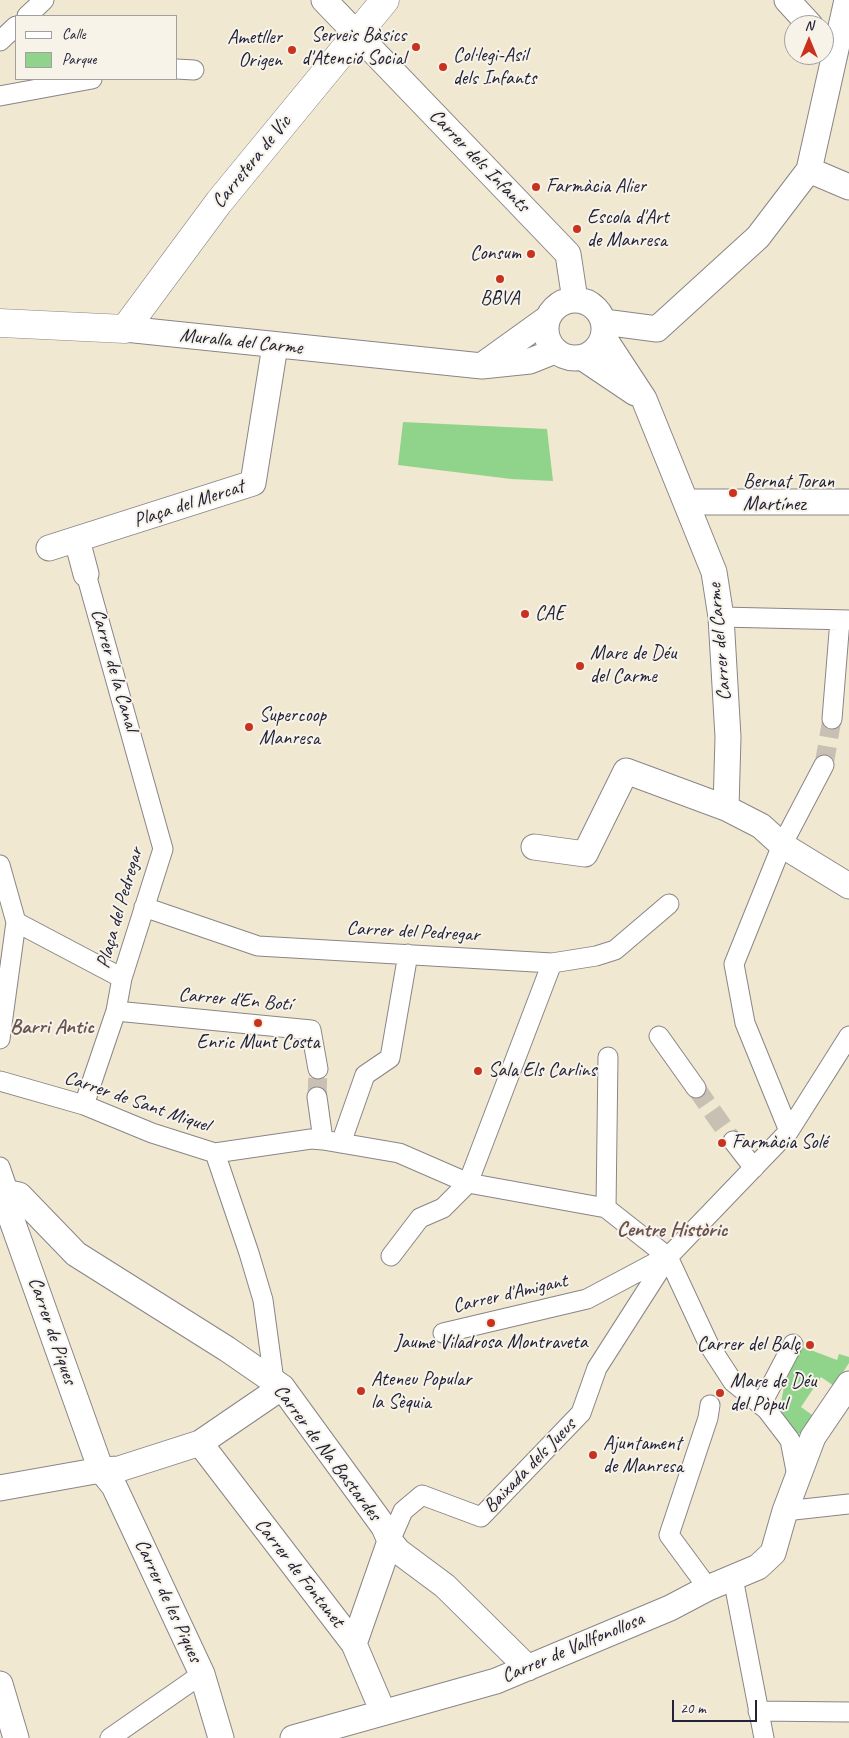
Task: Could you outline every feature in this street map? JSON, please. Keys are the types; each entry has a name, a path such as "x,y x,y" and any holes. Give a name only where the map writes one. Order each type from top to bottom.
{"main road":[{"name":"Carretera de Vic","path":"125,329 218,202 386,0"},
{"name":"Muralla del Carme","path":"0,323 125,329"}],"street":[{"path":"28,15 44,0"},
{"name":"Carrer dels Infants","path":"324,0 568,254 575,300"},
{"path":"787,0 801,15"},
{"path":"834,32 847,0"},
{"path":"0,41 15,27"},
{"path":"604,330 656,329 758,237 808,170 826,65"},
{"path":"0,96 87,80"},
{"path":"808,170 849,187"},
{"path":"482,366 548,318 556,307 562,303 575,300 590,303 602,315 604,330 596,351 583,358 573,359 555,351 546,336 548,318"},
{"name":"Muralla del Carme","path":"125,329 482,366 530,361 555,351"},
{"name":"Carrer del Carme","path":"604,330 644,399 714,572 721,617 728,737 726,808"},
{"name":"Plaça del Mercat","path":"77,540 253,483 275,346"},
{"path":"583,358 644,399"},
{"path":"686,502 849,502"},
{"path":"49,548 77,540"},
{"name":"Carrer de la Canal","path":"77,540 158,829"},
{"path":"721,617 844,620 832,719"},
{"path":"789,1131 745,1023 734,964 792,851 824,765"},
{"path":"534,847 586,854 626,771 726,808 761,826 792,851 849,886"},
{"name":"Plaça del Pedregar","path":"84,1105 118,1006 122,978 163,849 158,829"},
{"path":"0,865 16,922 0,1039"},
{"name":"Carrer del Pedregar","path":"144,907 258,946 552,963 596,956 615,950 669,904"},
{"path":"16,922 122,978"},
{"path":"332,1142 365,1075 390,1058 408,954"},
{"path":"391,1256 420,1218 443,1208 468,1183 552,963"},
{"name":"Carrer d'En Botí","path":"118,1006 311,1030 318,1069"},
{"path":"659,1036 696,1088"},
{"path":"668,1257 789,1131 849,1036"},
{"path":"608,1057 606,1208 668,1257 709,1344 733,1382 767,1410 790,1440 797,1476"},
{"name":"Carrer de Sant Miquel","path":"2,1082 84,1105 152,1133 215,1153 311,1139 399,1153 468,1183 606,1208"},
{"path":"317,1096 332,1142"},
{"path":"733,1141 754,1168"},
{"path":"0,1488 101,1470 119,1469 200,1443 278,1384 263,1300 215,1153"},
{"path":"0,1167 9,1193"},
{"name":"Carrer de Na Bastardes","path":"9,1193 19,1195 76,1254 227,1349 278,1384 384,1527 390,1541 398,1551 445,1586 528,1668"},
{"name":"Carrer de Piques","path":"9,1193 6,1204 101,1470"},
{"name":"Carrer d'Amigant","path":"443,1333 587,1298 668,1257"},
{"name":"Baixada dels Jueus","path":"354,1644 390,1541 403,1511 422,1495 481,1517 581,1413 597,1368 668,1257"},
{"path":"761,1405 792,1344"},
{"path":"849,1384 813,1436 785,1511 849,1504"},
{"path":"708,1588 669,1535 709,1411"},
{"name":"Carrer de Fontanet","path":"200,1443 354,1644 383,1712"},
{"name":"Carrer de les Piques","path":"101,1470 114,1486 202,1674 221,1738"},
{"name":"Carrer de Vallfonollosa","path":"295,1738 496,1681 670,1608 708,1588 758,1567 773,1553 785,1511"},
{"path":"732,1578 764,1738"},
{"path":"110,1738 202,1674"},
{"path":"0,1684 16,1738"},
{"path":"758,1710 849,1712"}],"green space":[{"path":"403,422 547,429 553,481 511,479 398,465"},
{"path":"800,1346 837,1360 839,1354 849,1357 849,1363 834,1386 821,1377 801,1407 815,1417 804,1434 795,1433 779,1412 784,1387"}],"tunnel":[{"path":"824,765 832,719"},
{"path":"317,1097 318,1069"},
{"path":"696,1088 733,1141"}],"place":[{"name":"Serveis Bàsics d'Atenció Social","path":"416,47"},
{"name":"Ametller Origen","path":"292,50"},
{"name":"Col·legi-Asil dels Infants","path":"443,67"},
{"name":"Farmàcia Alier","path":"536,187"},
{"name":"Escola d'Art de Manresa","path":"577,229"},
{"name":"Consum","path":"531,254"},
{"name":"BBVA","path":"500,279"},
{"name":"Bernat Toran Martínez","path":"733,493"},
{"name":"CAE","path":"525,614"},
{"name":"Mare de Déu del Carme","path":"580,666"},
{"name":"Supercoop Manresa","path":"249,727"},
{"name":"Enric Munt Costa","path":"258,1023"},
{"name":"Sala Els Carlins","path":"478,1071"},
{"name":"Farmàcia Solé","path":"722,1143"},
{"name":"Jaume Viladrosa Montraveta","path":"491,1323"},
{"name":"Carrer del Balç","path":"810,1345"},
{"name":"Ateneu Popular la Sèquia","path":"361,1391"},
{"name":"Mare de Déu del Pòpul","path":"720,1393"},
{"name":"Ajuntament de Manresa","path":"593,1455"}],"district":[{"name":"Barri Antic","path":"52,1027"},
{"name":"Centre Històric","path":"672,1230"}]}
